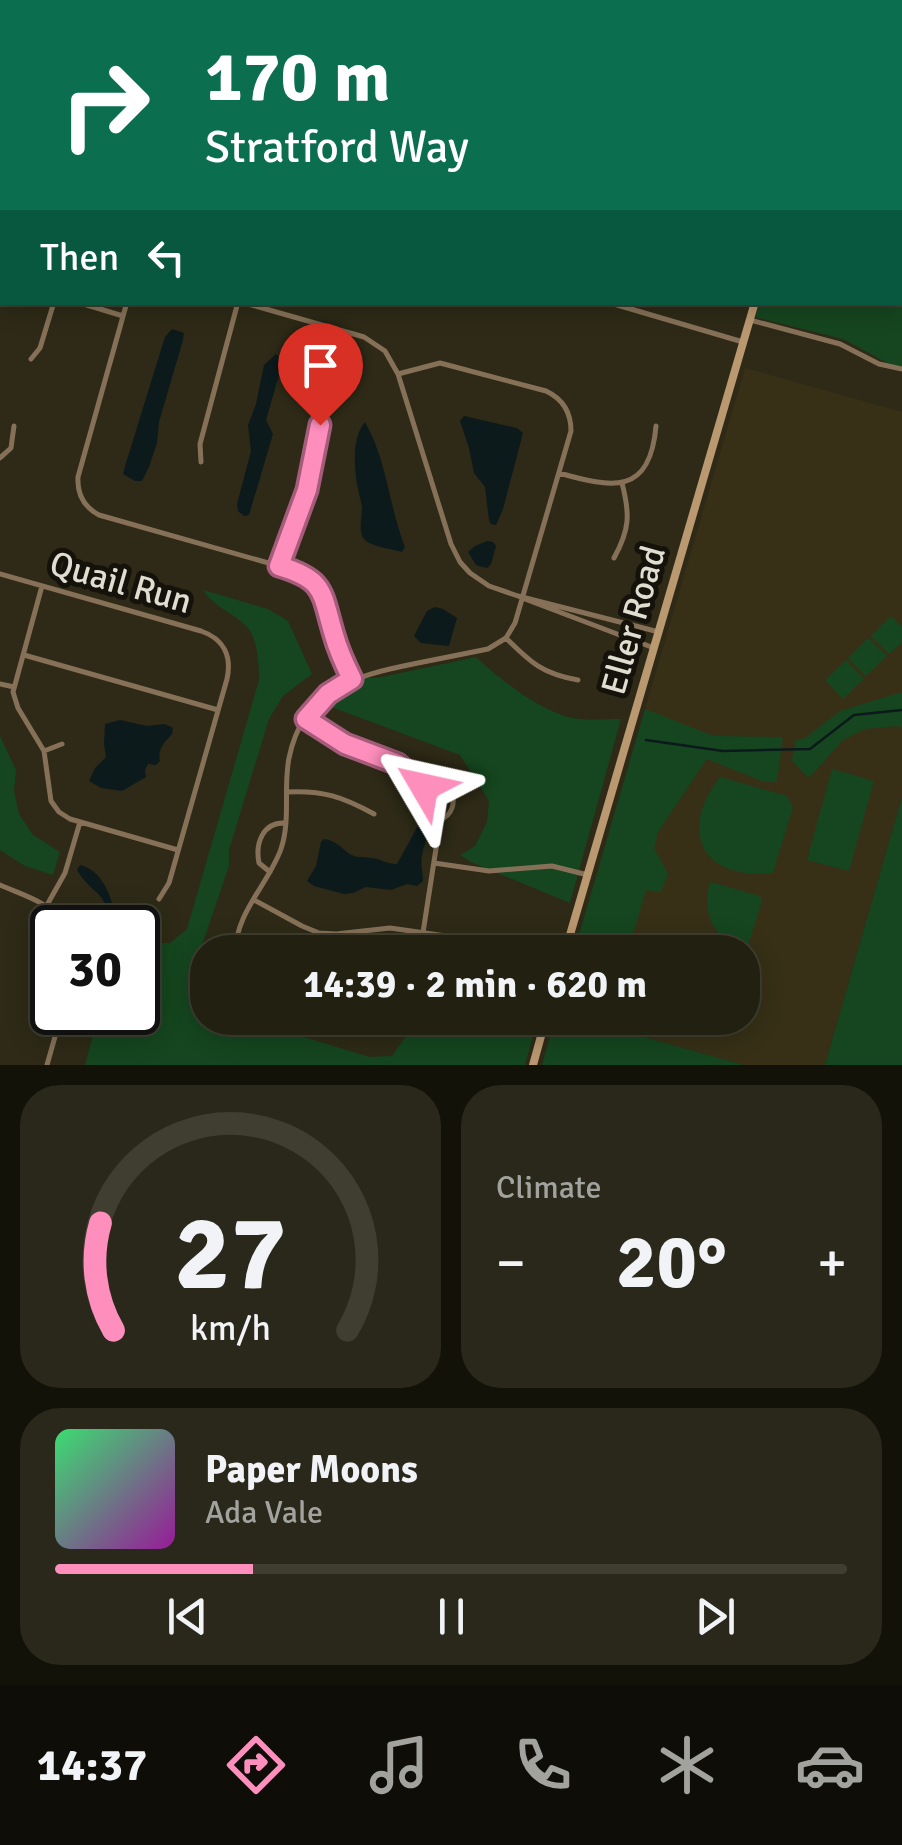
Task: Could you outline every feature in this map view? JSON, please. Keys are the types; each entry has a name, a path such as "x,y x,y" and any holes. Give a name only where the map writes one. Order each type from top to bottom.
{"street":[{"path":"31,359 42,343 53,305"},
{"path":"87,305 123,316"},
{"path":"126,305 78,477 79,493 87,507 107,518 307,576 321,590 338,649 352,679"},
{"path":"201,462 200,444 239,305"},
{"path":"251,305 364,337 385,351 398,374 451,544 460,562 476,578 488,586 654,648"},
{"path":"617,305 743,342"},
{"name":"Eller Road","path":"571,935 754,305"},
{"path":"750,320 840,344 879,364 902,369"},
{"path":"237,935 280,852 287,823 290,754 298,732 328,694 352,679 376,671 488,648 506,638 515,624 570,431 568,412 556,396 546,391 440,362 398,374"},
{"path":"279,566 307,490 320,425 318,406"},
{"path":"3,456 13,443 14,426"},
{"path":"558,473 601,485 622,483 639,473 650,457 656,426"},
{"path":"614,558 628,519 622,483"},
{"name":"Quail Run","path":"0,574 201,630 216,638 228,658 218,710"},
{"path":"42,586 14,697 44,752 53,805 63,815 80,822 178,850"},
{"path":"522,597 659,632"},
{"path":"506,638 540,669 578,680"},
{"path":"22,654 218,710 169,882 159,898"},
{"path":"0,684 14,687"},
{"path":"306,719 345,744 398,764 417,780 432,802 437,821 424,933"},
{"path":"44,752 62,744"},
{"path":"417,780 433,773 450,790 453,810 437,821"},
{"path":"287,792 334,794 374,814"},
{"path":"0,885 47,905 67,867 80,822"},
{"path":"270,872 259,863 260,841 272,824 287,823"},
{"path":"434,863 498,872 552,866 588,875"},
{"path":"254,900 318,933 378,928 438,935"},
{"path":"47,1065 55,1035"},
{"path":"533,1065 541,1035"}],"shaded area":[{"path":"172,329 184,333 183,340 149,467 142,481 135,481 123,474 165,337"},
{"path":"276,354 283,361 266,420 273,434 249,515 244,516 237,504 251,451 248,425 264,365"},
{"path":"745,368 902,412 902,797 825,1065 744,1065 637,1035 760,1035 760,935 579,935"},
{"path":"464,416 517,428 523,433 496,525 489,520 485,487 474,473 460,421"},
{"path":"365,422 383,468 405,547 402,552 372,544 362,536 355,460 358,435"},
{"path":"487,541 496,546 487,568 476,565 468,552"},
{"path":"435,607 457,618 449,646 421,643 414,636 427,611"},
{"path":"120,720 173,728 161,749 160,761 148,764 146,777 122,791 101,788 89,781 106,757 105,724"},
{"path":"420,822 427,837 421,859 423,881 417,886 407,884 391,890 366,887 344,894 307,881 324,839 353,856 397,864"},
{"path":"80,865 97,875 113,905 105,905 77,870"}],"green space":[{"path":"759,305 902,305 902,371 843,339 755,317"},
{"path":"203,590 268,609 288,621 312,674 283,696 269,719 229,850 229,866 205,935 190,935 190,1035 297,1035 370,1057 392,1056 407,1035 533,1035 525,1065 85,1065 93,1035 160,1035 160,943 170,943 187,929 259,680 257,652 250,631"},
{"path":"891,616 902,627 902,642 889,654 871,636"},
{"path":"868,638 887,656 866,676 848,658"},
{"path":"476,657 547,709 572,718 621,719 570,903 460,855 475,846 487,822 489,801 460,755 326,705 332,676 377,678"},
{"path":"846,660 864,679 843,699 825,680"},
{"path":"902,692 902,728 865,729 843,740 809,778 792,761 796,740 805,738 840,711"},
{"path":"645,709 714,736 783,737 777,782 764,782 707,759 658,832 654,848 668,874 661,892 646,890 633,935 579,935"},
{"path":"0,736 16,770 14,791 19,814 33,835 60,852 53,875 25,866 0,850"},
{"path":"832,769 874,781 849,871 807,860"},
{"path":"720,777 787,796 793,807 773,873 729,869 714,861 704,849 699,834 700,816"},
{"path":"902,797 902,1065 825,1065"},
{"path":"710,882 760,896 762,901 751,935 718,933 709,915"},
{"path":"550,1035 637,1035 744,1065 542,1065"}],"waterway":[{"path":"646,740 723,751 810,749 854,715 902,710"}],"route":[{"path":"320,425 307,490 279,566 307,576 321,590 338,649 352,679 328,694 306,719 345,744 398,764 424,787"}]}
